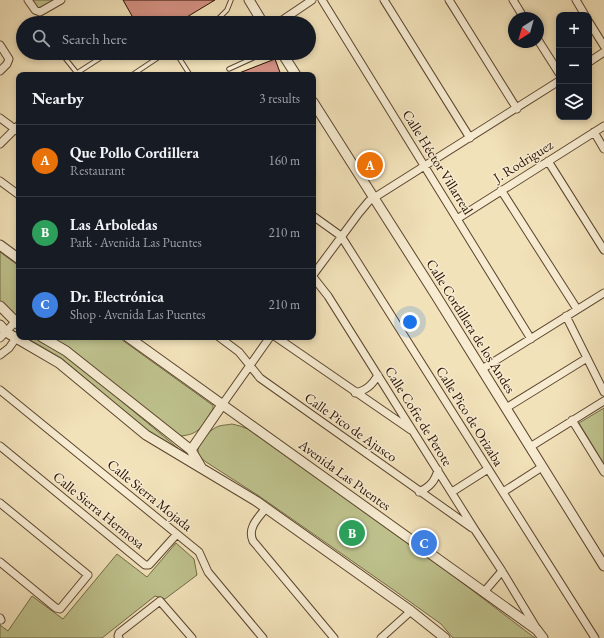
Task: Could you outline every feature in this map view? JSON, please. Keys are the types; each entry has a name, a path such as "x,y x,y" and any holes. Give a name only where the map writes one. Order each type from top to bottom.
{"street":[{"path":"28,0 35,10 40,12 61,0"},
{"path":"249,0 259,16"},
{"path":"288,16 312,0"},
{"name":"Calle Héctor Villarreal","path":"322,0 531,339"},
{"path":"384,0 470,138"},
{"path":"449,0 517,109"},
{"path":"513,0 520,12"},
{"path":"576,0 583,12"},
{"path":"592,27 604,46"},
{"path":"0,45 8,56 9,61 0,71"},
{"path":"543,48 556,68"},
{"path":"592,60 604,52"},
{"path":"286,60 294,72"},
{"path":"316,272 364,206 556,83"},
{"name":"Calle Cordillera de los Andes","path":"316,107 375,198 604,566"},
{"path":"0,118 16,127"},
{"name":"J. Rodriguez","path":"457,218 604,126"},
{"path":"0,144 16,130"},
{"path":"594,132 604,149"},
{"path":"548,161 604,250"},
{"path":"0,180 16,193"},
{"path":"501,190 577,309"},
{"name":"Calle Pico de Orizaba","path":"316,218 341,236 595,638"},
{"path":"0,245 16,257"},
{"name":"Calle Cofre de Perote","path":"316,280 328,296 452,492 474,530 502,570 538,630"},
{"path":"482,369 604,293"},
{"path":"0,306 16,322"},
{"path":"566,316 604,392"},
{"path":"2,332 16,324"},
{"path":"2,332 16,336"},
{"path":"0,355 9,348 16,338"},
{"path":"23,340 59,363 146,435 201,467 266,508 411,611 445,638"},
{"path":"47,340 66,351 191,450 201,467"},
{"name":"Avenida Las Puentes","path":"132,340 538,630 543,638"},
{"name":"Calle Pico de Ajusco","path":"223,340 237,350 260,378 474,530"},
{"path":"191,450 268,340"},
{"path":"280,340 355,393 413,431"},
{"path":"506,408 587,358"},
{"path":"355,393 369,387 378,375"},
{"name":"Calle Sierra Mojada","path":"0,390 198,552 208,572 263,638"},
{"path":"530,447 604,401"},
{"path":"572,420 604,472"},
{"name":"Calle Sierra Hermosa","path":"0,446 145,565 149,565 177,534"},
{"path":"503,492 542,467"},
{"path":"452,492 488,469"},
{"path":"420,492 434,482 438,470"},
{"path":"0,503 88,576 60,609 56,608 0,562"},
{"path":"266,508 254,523 251,537 253,541 334,638"},
{"path":"484,592 502,570"},
{"path":"118,637 119,634 160,601 192,638"},
{"path":"381,638 411,611"}],"lane":[{"path":"221,16 227,10 231,0"},
{"path":"68,60 77,72"},
{"path":"81,72 98,60"},
{"path":"137,72 155,60"},
{"path":"180,60 188,72"},
{"path":"229,68 248,60"}],"green space":[{"path":"32,0 55,0 40,11"},
{"path":"0,252 16,264 16,318 0,303"},
{"path":"30,340 42,340 66,355 186,456 147,430 61,358"},
{"path":"53,340 122,340 213,405 213,409 197,431 192,434 179,436"},
{"path":"604,408 604,464 579,423"},
{"path":"232,424 248,429 443,568 535,638 453,638 441,624 395,591 259,496 201,458 198,451 200,442 203,438 219,426"},
{"path":"176,543 194,559 197,575 165,599 155,596 102,638 0,638 0,625 8,631 32,596 63,619 117,554 147,577"}],"building":[{"path":"123,0 215,0 189,16 132,16"},
{"path":"275,60 280,72 242,72"}],"place":[{"name":"Que Pollo Cordillera","path":"370,165"},
{"name":"Las Arboledas","path":"352,533"},
{"name":"Dr. Electrónica","path":"424,543"}]}
